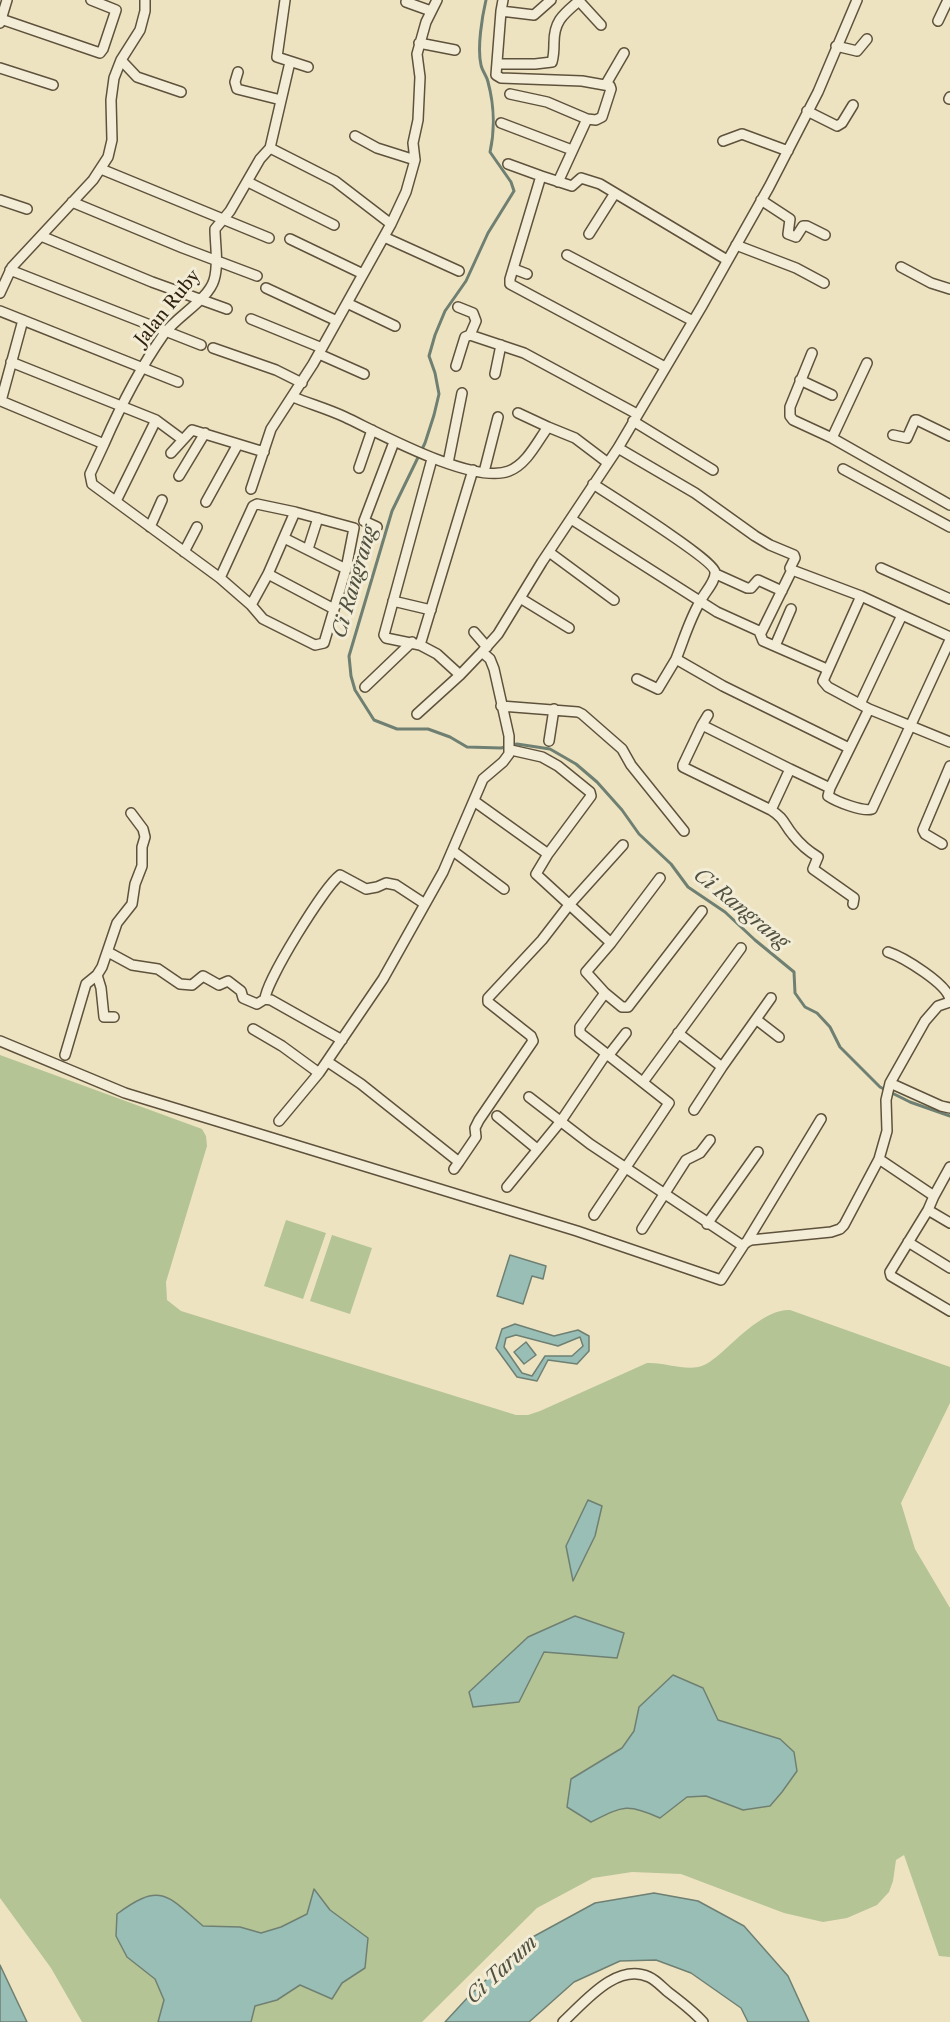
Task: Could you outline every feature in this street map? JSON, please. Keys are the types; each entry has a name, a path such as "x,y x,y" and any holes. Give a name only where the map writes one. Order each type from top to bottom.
{"street":[{"path":"7,0 1,21 100,52 116,10 91,0"},
{"path":"0,293 10,270 101,169 110,151 112,89 116,69 140,30 145,11 145,0"},
{"path":"285,0 277,54 281,59 308,67"},
{"path":"251,489 274,424 321,351 391,224 406,192 415,160 413,148 419,113 420,77 417,54 431,10 437,0"},
{"path":"503,0 496,75 501,78 582,81 606,84 612,89 603,115 598,119 587,119 547,102 510,94"},
{"path":"501,11 534,15 551,0"},
{"path":"497,64 552,62 556,22 580,0 601,25"},
{"path":"417,714 460,675 498,634 618,448 762,200 818,92 857,0"},
{"path":"938,21 948,0"},
{"path":"406,2 431,10"},
{"path":"836,46 857,51 867,39"},
{"path":"419,43 455,50"},
{"path":"606,84 624,53"},
{"path":"121,60 137,77 181,92"},
{"path":"222,220 230,211 260,159 270,148 290,62"},
{"path":"0,68 53,84"},
{"path":"238,72 235,82 237,89 281,100"},
{"path":"807,111 837,126 842,123 854,105"},
{"path":"558,182 587,119"},
{"path":"501,123 572,150"},
{"path":"723,141 742,134 788,151"},
{"path":"355,136 377,148 415,160"},
{"path":"270,148 341,184 391,224"},
{"path":"508,164 572,186 581,178 600,184 727,260"},
{"path":"101,169 268,238"},
{"path":"541,176 510,279 512,285 665,367"},
{"path":"248,182 334,225"},
{"path":"589,234 615,193"},
{"path":"0,200 27,209"},
{"path":"762,200 790,219 788,234 796,237 803,226 807,226 825,236"},
{"path":"72,202 257,276"},
{"name":"Jalan Ruby","path":"116,501 90,480 90,474 121,405 165,332 200,299 213,283 216,261 215,229 222,220"},
{"path":"41,236 227,309"},
{"path":"384,237 459,271"},
{"path":"290,239 363,274"},
{"path":"736,245 796,268 824,283"},
{"path":"567,255 693,321"},
{"path":"900,267 931,283 950,289"},
{"path":"514,269 527,274"},
{"path":"10,270 201,345"},
{"path":"266,288 337,321"},
{"path":"347,303 395,326"},
{"path":"458,307 473,313 476,317 471,335"},
{"path":"0,311 178,382"},
{"path":"251,319 321,351 364,374"},
{"path":"23,320 0,398 2,402 104,444"},
{"path":"456,366 465,337 471,335 524,353 635,417 713,470"},
{"path":"495,375 501,345"},
{"path":"213,348 276,370 302,383"},
{"path":"812,353 791,401 790,416 793,420 832,438 950,505"},
{"path":"11,362 156,420 179,437"},
{"path":"832,438 867,363"},
{"path":"800,380 832,395"},
{"path":"447,463 462,393"},
{"path":"293,397 338,413 429,457 487,473 510,470 523,461 548,427"},
{"path":"518,413 575,438 608,463"},
{"path":"487,473 498,417"},
{"path":"156,420 116,501 220,578 251,605 263,619 317,645 322,645 326,640 346,569 354,528 259,504 253,506 220,578"},
{"path":"893,435 907,438 917,420 950,436"},
{"path":"171,453 191,430 264,452"},
{"path":"359,468 372,430"},
{"path":"179,476 205,433"},
{"path":"377,527 364,521 394,442"},
{"path":"206,502 238,444"},
{"path":"618,448 646,462 695,493 755,536 794,555 795,558 790,568 792,570 761,633 762,641 827,669"},
{"path":"429,457 384,636 416,644 437,654 460,675"},
{"path":"843,469 950,527"},
{"path":"365,687 416,644 431,610 473,470"},
{"path":"593,484 711,563 715,568 716,574 700,601 676,659 658,689 637,679"},
{"path":"150,527 162,500"},
{"path":"251,605 268,574 295,512"},
{"path":"308,549 318,518"},
{"path":"571,519 723,616 761,633"},
{"path":"184,552 196,527"},
{"path":"284,538 346,569"},
{"path":"549,552 614,600"},
{"path":"880,568 950,599"},
{"path":"792,570 861,596 950,639 871,810 864,810 828,795 869,708"},
{"path":"268,574 334,609"},
{"path":"716,574 747,588 751,588 758,580 782,591"},
{"path":"861,596 827,669 823,680 825,686 860,704 950,742"},
{"path":"520,598 569,628"},
{"path":"393,602 431,610"},
{"path":"774,646 791,609"},
{"path":"860,704 902,615"},
{"path":"279,1121 320,1073 383,979 453,851 483,779 503,762 510,744 494,669 474,632"},
{"path":"676,659 723,686 849,748"},
{"path":"501,706 578,712 615,741 631,765 684,831"},
{"path":"549,741 554,710"},
{"path":"708,715 683,767 783,818 791,833 804,848 818,858 813,869 854,898 853,904"},
{"path":"702,725 830,788"},
{"path":"510,744 558,766 591,793 536,874 611,943"},
{"path":"942,844 925,834 923,829 950,766"},
{"path":"771,810 790,769"},
{"path":"474,801 548,854"},
{"path":"65,1055 86,984 97,975 108,952 117,923 132,904 135,884 142,866 145,833 131,813"},
{"path":"328,1062 361,1084 456,1165 476,1137 479,1120 533,1041 531,1036 487,999 542,940 569,905 623,845"},
{"path":"453,851 504,888"},
{"path":"265,999 266,989 280,962 340,874 366,889 386,883 396,885 425,904"},
{"path":"660,878 586,972 605,993 622,1007 628,1006 702,911"},
{"path":"643,1082 741,948"},
{"path":"108,952 132,965 158,969 183,985 192,985 201,976 219,985 230,981 242,991 242,997 256,1004 265,999 271,1000 342,1040"},
{"path":"744,1245 759,1237 809,1235 840,1229 879,1159 887,1131 886,1100 889,1086 925,1021 938,1006 950,1001 947,990 938,982 888,952"},
{"path":"97,975 103,998 104,1017 114,1017"},
{"path":"594,1215 669,1104 580,1033 579,1030 605,993"},
{"path":"694,1110 722,1066 771,998"},
{"path":"757,1020 779,1037"},
{"path":"253,1029 320,1073"},
{"path":"507,1188 561,1121 607,1055 626,1033"},
{"path":"678,1033 722,1066"},
{"path":"0,1041 125,1093 577,1231 721,1280 821,1119"},
{"path":"889,1086 950,1108"},
{"path":"529,1097 664,1195 707,1224 744,1245"},
{"path":"497,1116 537,1149"},
{"path":"642,1229 686,1160 700,1153 710,1140"},
{"path":"707,1224 758,1152"},
{"path":"879,1159 934,1196"},
{"path":"950,1167 947,1179 934,1196 928,1210 890,1270 891,1276 950,1311"},
{"path":"928,1210 950,1223"},
{"path":"908,1242 950,1268"},
{"path":"563,2022 610,1982 626,1975 650,1978 704,2022"}],"green space":[{"path":"0,1055 202,1129 206,1136 207,1146 166,1282 167,1300 181,1311 516,1415 528,1415 540,1411 647,1363 686,1368 701,1366 716,1357 762,1319 781,1311 790,1310 950,1367 950,1403 901,1503 915,1549 950,1608 950,1957 939,1956 904,1855 896,1860 889,1892 877,1905 847,1918 823,1922 784,1913 681,1874 632,1872 593,1878 537,1908 422,2022 82,2022 51,1968 0,1898"},
{"path":"286,1220 326,1233 303,1299 264,1286"},
{"path":"332,1235 372,1248 350,1314 310,1301"}],"water":[{"path":"510,1255 546,1266 543,1279 532,1276 523,1304 497,1296"},
{"path":"515,1324 554,1336 578,1330 589,1336 589,1351 577,1364 548,1360 537,1381 517,1377 496,1348 502,1329","holes":["516,1335 558,1346 580,1337 583,1346 572,1356 545,1356 532,1376 522,1373 504,1347 506,1338"]},
{"path":"526,1342 536,1355 524,1364 514,1352"},
{"path":"588,1500 602,1506 595,1536 573,1581 566,1546"},
{"path":"575,1616 624,1633 617,1658 544,1652 519,1702 473,1707 469,1692 528,1637"},
{"path":"673,1675 703,1688 718,1720 780,1739 794,1752 797,1771 782,1792 770,1806 743,1810 706,1796 687,1797 660,1818 640,1810 625,1808 591,1822 567,1807 571,1779 622,1748 634,1731 639,1707"},
{"path":"314,1889 330,1910 368,1938 365,1968 342,1983 332,1999 300,1985 277,2000 255,2006 251,2022 158,2022 164,2000 155,1979 127,1957 116,1936 117,1914 144,1898 154,1895 163,1896 172,1900 203,1926 240,1927 261,1933 281,1927 307,1914"},
{"name":"Ci Tarum","path":"654,1893 698,1901 744,1926 788,1976 809,2022 748,2022 741,2008 691,1973 656,1960 620,1961 574,1982 529,2022 445,2022 529,1939 595,1903"},
{"path":"0,1965 27,2022 0,2022"}],"waterway":[{"name":"Ci Rangrang","path":"486,0 480,50 481,65 490,90 493,108 493,135 490,152 511,182 514,191 488,233 466,281 445,311 435,335 429,356 439,394 425,443 392,511 349,656 355,690 374,720 397,729 428,729 450,737 467,747 501,748 517,744 550,749 576,764 597,782 622,810 639,834 671,864 688,887 725,912 794,972 795,993 805,1007 817,1013 830,1027 840,1047 880,1087 910,1102 950,1116"}]}
